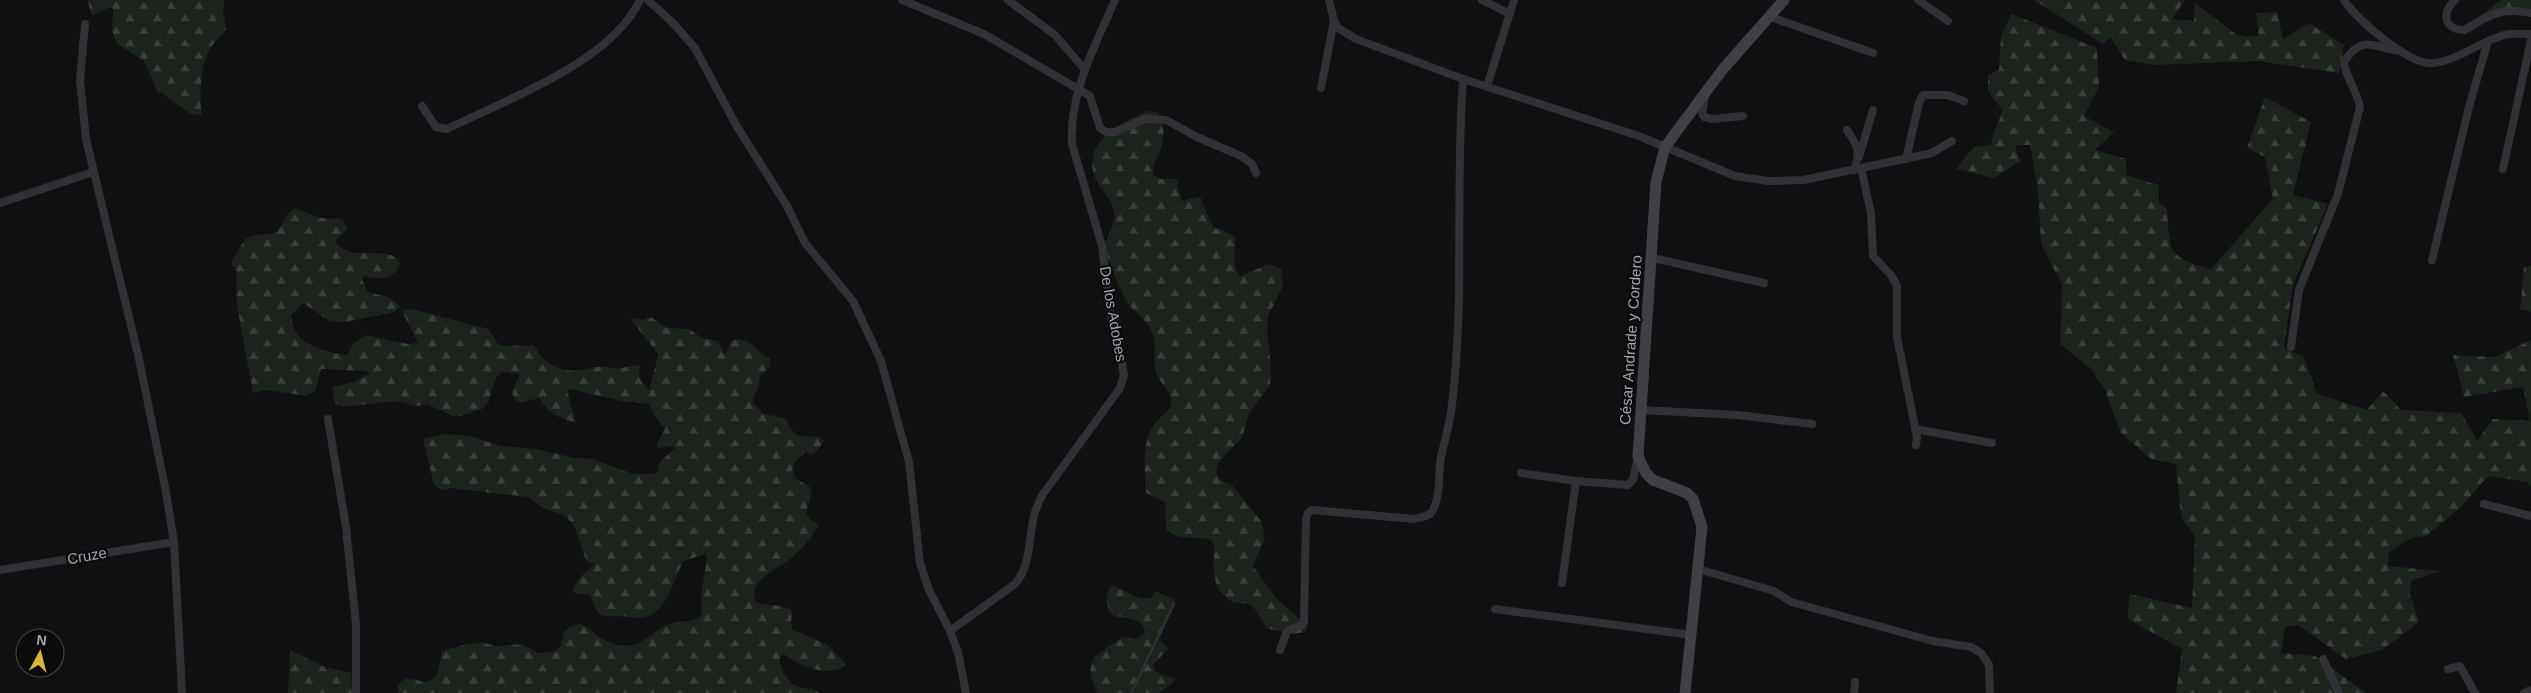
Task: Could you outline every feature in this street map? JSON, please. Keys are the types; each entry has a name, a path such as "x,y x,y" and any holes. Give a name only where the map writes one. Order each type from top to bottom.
{"street":[{"path":"422,106 436,127 446,129 587,58 627,21 640,0"},
{"path":"648,0 695,48 736,125 787,206 806,243 853,301 881,361 909,462 920,563 929,590 950,631 958,652 966,693"},
{"path":"902,0 976,30 1090,96 1100,128 1106,132 1115,132 1145,119 1166,120 1197,137 1236,152 1252,164 1256,173"},
{"path":"1008,0 1055,35 1085,70"},
{"name":"De los Adobes","path":"950,631 1021,577 1025,568 1035,511 1043,494 1113,400 1120,388 1124,375 1112,324 1102,246 1072,144 1071,127 1078,90 1115,0"},
{"path":"1328,0 1338,28 1356,39 1463,79 1639,136 1735,176 1768,181 1803,180 1932,153 1952,141"},
{"path":"1482,0 1510,14"},
{"path":"1487,86 1514,0"},
{"name":"César Andrade y Cordero","path":"1638,456 1653,258 1656,182 1665,148 1708,90 1768,16 1784,0"},
{"path":"1918,0 1948,21"},
{"path":"2344,0 2368,27 2400,51"},
{"path":"2455,0 2446,12 2445,19 2450,27 2457,30 2464,30 2502,10 2531,13"},
{"path":"1768,16 1873,53"},
{"path":"1321,88 1334,21"},
{"path":"85,24 80,81 86,139 139,359 174,542 182,693"},
{"path":"2291,347 2299,290 2338,194 2360,107 2358,94 2351,87 2344,62 2354,48 2361,45 2374,44 2400,51 2430,64 2460,56 2488,40 2507,34 2531,34"},
{"path":"2432,260 2469,107 2488,40"},
{"path":"2503,170 2531,40"},
{"path":"1280,650 1287,631 1302,625 1304,622 1306,519 1308,513 1312,510 1414,519 1427,516 1433,512 1452,407 1456,364 1460,120 1463,79"},
{"path":"1708,90 1702,113 1704,117 1712,119 1743,116"},
{"path":"1906,159 1919,103 1923,95 1948,95 1964,101"},
{"path":"1873,110 1859,157 1858,169 1871,213 1873,256 1891,275 1897,286 1897,337 1915,429 1916,444"},
{"path":"1846,130 1856,142 1859,157"},
{"path":"0,203 93,172"},
{"path":"1653,258 1764,284"},
{"path":"1641,410 1738,416 1812,424"},
{"path":"328,420 346,527 356,624 356,693"},
{"path":"1915,429 1992,443"},
{"path":"1521,474 1628,485 1633,480 1638,456"},
{"path":"1638,456 1646,473 1653,480 1687,493 1696,505 1702,527 1685,693"},
{"path":"1562,583 1576,481"},
{"path":"2484,504 2531,516"},
{"name":"Cruze","path":"0,570 174,542"},
{"path":"1698,569 1774,591 1791,602 1933,641 1971,647 1981,653 1989,665 1990,693"},
{"path":"1495,609 1692,636"},
{"path":"2323,659 2339,693"},
{"path":"2448,669 2460,666 2476,693"},
{"path":"1854,693 1855,682"},
{"path":"2524,693 2531,690"}],"green space":[{"path":"88,0 224,0 223,9 226,29 211,48 202,74 202,114 192,115 157,90 144,61 117,44 112,31 113,8 108,8 93,15 90,12"},
{"path":"2034,0 2185,0 2172,19 2194,21 2195,3 2237,35 2259,37 2256,13 2277,12 2283,39 2309,23 2344,45 2339,73 2258,61 2152,65 2125,60 2110,37 2103,44"},
{"path":"2501,0 2531,0 2531,14 2511,12 2498,14 2485,21 2470,33 2464,28"},
{"path":"2011,14 2097,48 2099,87 2084,116 2114,132 2095,150 2126,159 2126,175 2158,185 2159,203 2167,209 2169,235 2174,251 2186,261 2197,265 2211,269 2273,199 2265,157 2247,148 2265,97 2311,122 2293,195 2328,204 2293,284 2284,348 2304,357 2317,394 2367,410 2383,391 2401,410 2461,413 2477,441 2493,419 2530,421 2523,387 2464,397 2453,355 2495,357 2531,340 2531,488 2528,482 2488,476 2461,507 2426,536 2412,538 2389,552 2388,566 2440,571 2411,581 2410,594 2419,622 2382,650 2346,659 2298,625 2285,627 2281,653 2315,656 2366,693 2176,693 2182,649 2128,619 2129,594 2192,608 2195,536 2181,517 2176,464 2151,459 2121,433 2105,390 2091,369 2060,344 2062,285 2041,244 2038,191 2030,145 2015,145 2020,161 1994,178 1956,169 1974,147 1991,145 1993,134 2003,111 1988,91 1988,75 1999,70 2001,36"},
{"path":"1148,111 1157,112 1162,116 1164,134 1161,149 1154,163 1153,175 1160,179 1178,179 1177,185 1182,201 1197,197 1201,198 1214,228 1223,230 1235,237 1235,263 1241,276 1269,264 1281,269 1283,281 1281,290 1268,316 1267,331 1271,367 1270,386 1249,413 1242,438 1218,463 1216,472 1222,481 1232,485 1261,521 1265,537 1253,566 1276,598 1307,625 1306,632 1294,634 1269,629 1256,610 1250,605 1233,602 1224,596 1216,583 1214,545 1212,541 1182,537 1171,533 1166,529 1165,502 1146,493 1145,450 1149,433 1155,423 1170,407 1171,399 1156,372 1155,342 1152,332 1145,321 1130,306 1120,289 1110,264 1106,243 1114,222 1114,211 1111,202 1096,180 1092,163 1094,152 1107,134 1127,121"},
{"path":"295,208 321,218 342,219 348,229 336,240 336,244 346,251 391,255 400,263 390,276 375,278 364,276 362,279 367,291 388,297 400,307 394,312 345,322 330,321 303,303 291,316 295,330 301,338 313,346 327,351 347,355 354,343 366,335 407,344 418,343 403,313 403,310 411,309 489,329 497,343 503,346 533,345 546,361 565,370 601,367 618,368 640,365 639,378 650,391 658,354 630,318 643,320 651,317 667,328 689,329 702,338 718,341 725,355 732,341 743,340 770,358 771,365 760,376 753,403 764,414 784,418 796,435 818,437 824,441 818,450 811,455 805,452 795,462 792,469 796,479 809,486 812,492 806,513 818,526 798,552 760,581 754,593 755,601 788,608 792,611 791,625 793,630 828,645 846,664 840,669 823,671 796,662 783,653 780,656 781,668 789,681 797,686 820,693 399,693 397,686 404,680 411,679 426,682 435,677 442,651 467,644 482,643 498,646 521,644 538,653 555,652 561,646 564,632 571,626 581,624 606,641 627,646 642,641 663,627 673,623 699,618 701,615 701,597 707,557 705,554 684,561 665,601 653,614 639,618 605,616 597,611 590,595 574,593 572,590 579,578 594,565 586,560 575,528 566,516 543,508 528,497 450,488 441,490 434,485 423,439 444,434 470,436 501,446 537,449 574,458 592,459 633,474 660,472 657,471 660,462 675,448 671,446 657,448 657,444 665,429 654,415 649,404 622,401 570,389 567,390 576,423 555,414 539,398 520,403 515,400 512,392 520,374 501,372 496,378 488,403 482,409 460,416 453,416 427,404 417,406 394,401 343,407 335,403 332,387 354,382 369,374 364,371 321,369 315,391 307,396 266,390 253,393 237,306 236,271 234,266 232,266 233,270 231,263 246,239 250,236 278,231 288,213"},
{"path":"2531,266 2531,312 2520,309 2524,267"},
{"path":"1112,586 1136,597 1152,597 1155,591 1175,600 1159,639 1169,648 1153,665 1154,669 1159,673 1176,680 1159,693 1097,693 1091,672 1094,657 1124,636 1136,639 1145,633 1144,628 1137,621 1112,615 1108,608 1107,600 1109,589"},
{"path":"290,650 325,667 351,673 352,693 288,693"}],"waterway":[{"path":"1131,693 1174,604"}]}
